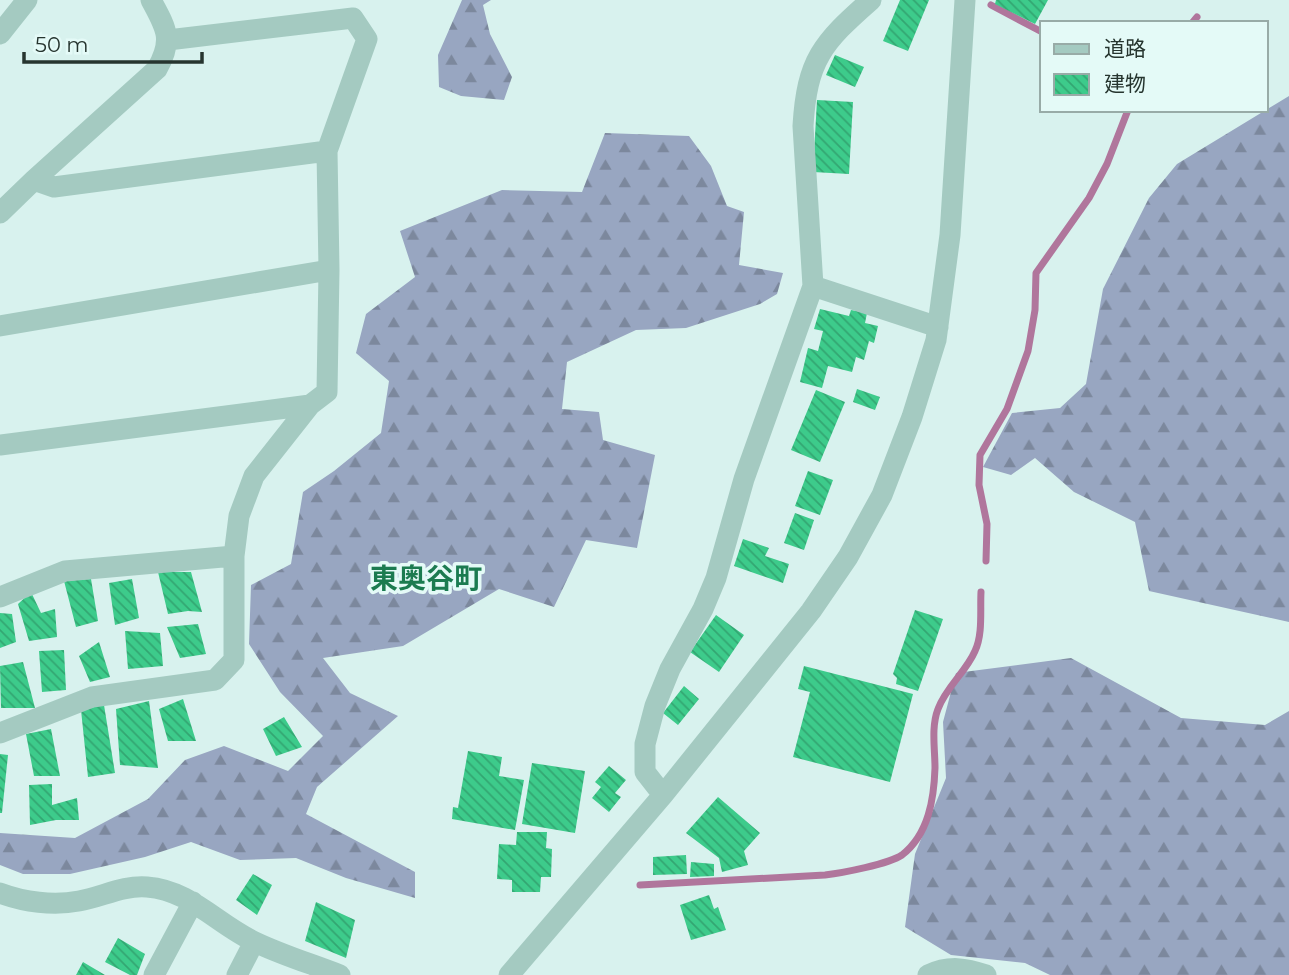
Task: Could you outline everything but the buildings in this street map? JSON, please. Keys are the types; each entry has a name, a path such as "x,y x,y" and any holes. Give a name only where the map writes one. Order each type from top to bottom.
{"street":[{"path":"0,34 27,0"},
{"path":"0,213 157,69 165,54 168,40 151,0"},
{"path":"663,795 645,772 645,744 655,706 670,669 703,609 716,578 744,479 813,286 803,126 805,101 813,67 826,42 871,0"},
{"path":"509,975 663,795 811,611 848,557 881,495 912,417 936,340 950,235 965,0"},
{"path":"0,733 92,697 215,680 234,660 234,556 239,516 254,476 310,405 327,392 327,150 367,39 353,18 168,40"},
{"path":"34,180 54,187 327,150"},
{"path":"0,326 329,270"},
{"path":"813,286 938,327"},
{"path":"0,445 310,405"},
{"path":"0,597 65,571 234,556"},
{"path":"0,893 20,900 77,902 125,888 145,887 169,891 193,902 254,942 340,975"},
{"path":"154,975 193,902"},
{"path":"236,975 254,942"},
{"path":"928,975 942,968 967,969 986,975"}],"green space":[{"path":"462,0 491,0 483,5 490,34 512,77 504,100 461,96 439,87 438,55"},
{"path":"1289,96 1289,622 1149,591 1135,522 1074,492 1035,458 1011,475 983,467 1012,413 1060,408 1086,384 1103,289 1149,198 1177,164 1263,112 1268,112 1268,109"},
{"path":"605,133 689,136 711,166 727,206 744,212 739,265 783,273 777,294 760,304 686,328 636,330 567,362 562,409 599,412 603,440 655,455 637,548 586,540 554,607 499,589 403,646 323,658 350,693 398,716 317,787 306,814 415,872 415,898 346,878 296,858 240,860 191,842 145,857 70,874 23,874 0,865 0,833 75,838 148,799 185,760 224,746 288,771 323,736 280,692 249,644 251,585 291,564 303,492 381,433 389,381 356,353 366,314 415,277 400,231 502,190 582,192"},
{"path":"1071,658 1181,718 1265,725 1289,711 1289,975 1050,975 1025,963 951,955 905,927 915,854 946,778 943,722 956,673"}],"waterway":[{"path":"991,5 1040,31"},
{"path":"1194,21 1197,17"},
{"path":"986,561 987,524 979,485 980,455 1007,409 1028,351 1035,310 1036,273 1089,198 1107,164 1127,112"},
{"path":"640,885 825,875 876,865 902,855 918,837 928,815 935,768 936,716 946,694 971,659 978,644 981,592"}],"district":[{"name":"東奥谷町","path":"426,578"}]}
